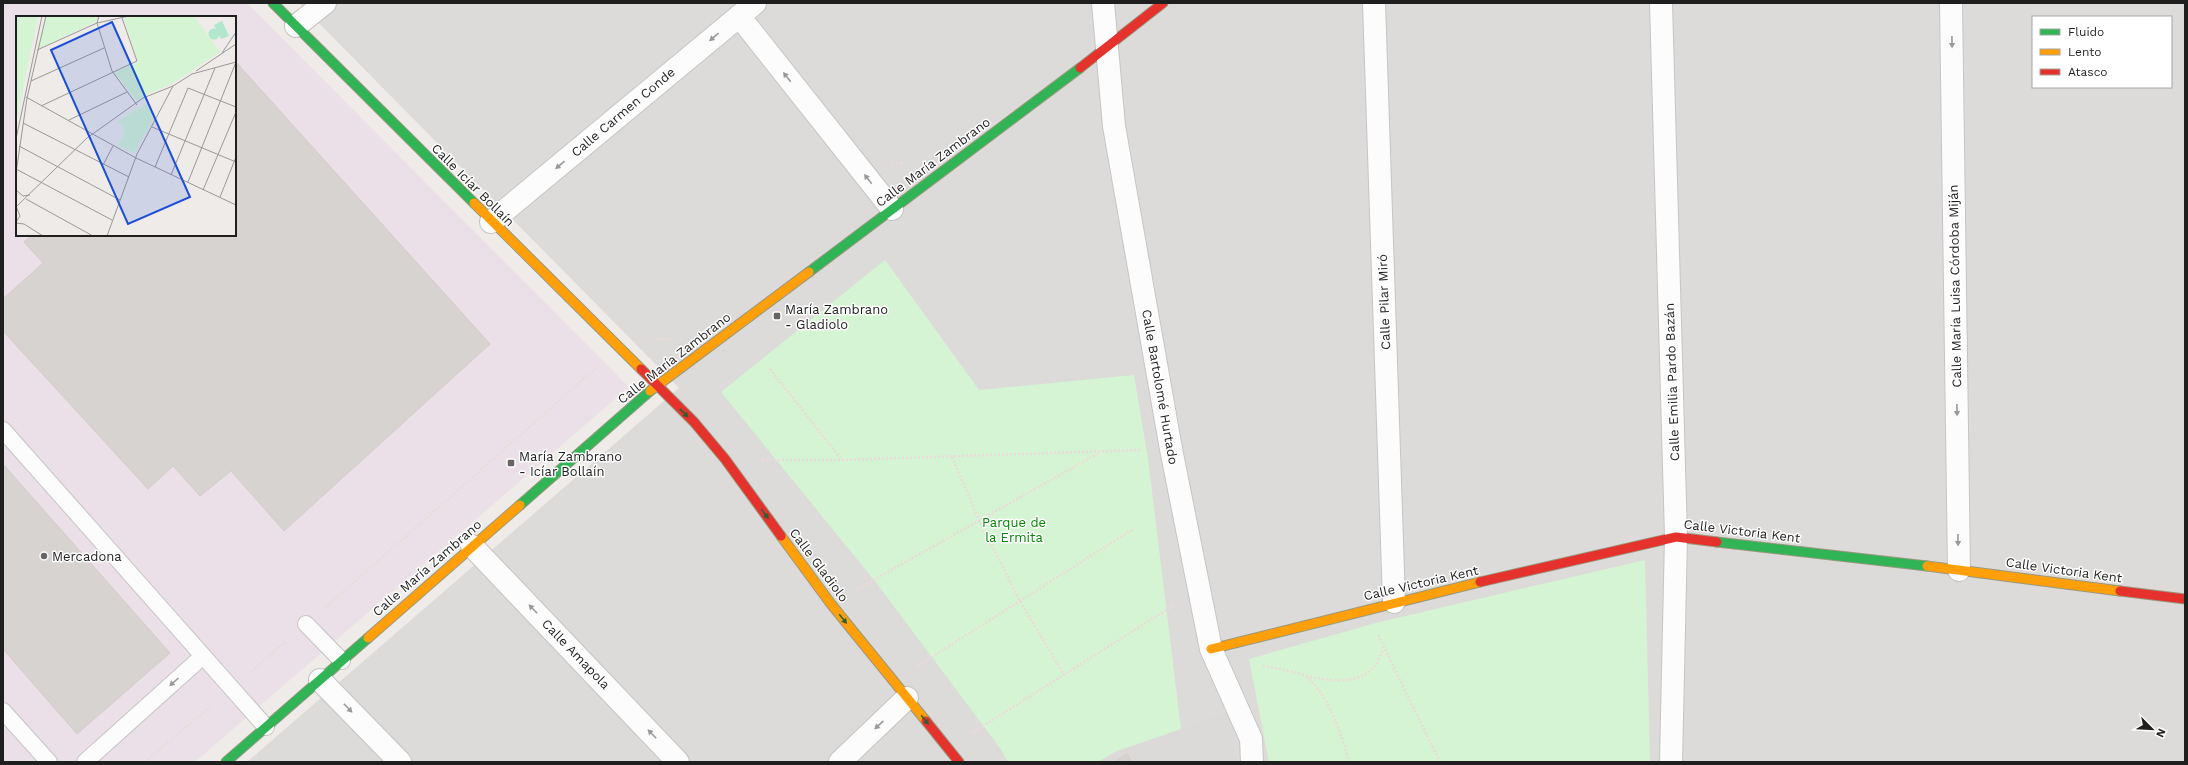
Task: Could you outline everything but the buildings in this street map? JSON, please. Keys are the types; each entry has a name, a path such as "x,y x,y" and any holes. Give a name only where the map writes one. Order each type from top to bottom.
{"street":[{"name":"Calle Icíar Bollaín","path":"272,3 656,386"},
{"path":"296,26 324,3"},
{"name":"Calle Bartolomé Hurtado","path":"1103,3 1114,126 1171,449 1211,648 1250,739 1252,762"},
{"name":"Calle María Zambrano","path":"226,762 656,386 1073,74 1107,45 1162,3"},
{"name":"Calle Pilar Miró","path":"1374,3 1394,602"},
{"name":"Calle Emilia Pardo Bazán","path":"1661,3 1676,537 1671,762"},
{"name":"Calle María Luisa Córdoba Miján","path":"1951,3 1959,570"},
{"path":"747,10 892,210"},
{"name":"Calle Carmen Conde","path":"491,222 747,10"},
{"name":"Calle Gladiolo","path":"656,386 694,422 725,459 831,604 959,762"},
{"name":"Calle Victoria Kent","path":"1211,648 1394,602 1676,537 1959,570 2185,600"},
{"name":"Calle Amapola","path":"472,546 678,762"},
{"path":"320,680 400,762"},
{"path":"840,762 907,698"}],"lane":[{"path":"3,430 266,727"},
{"path":"306,624 342,661"},
{"path":"85,762 203,656"},
{"path":"3,711 48,762"}],"path":[{"path":"770,369 842,460"},
{"path":"725,459 842,460 1171,449"},
{"path":"831,604 1101,452"},
{"path":"952,457 979,520 1020,601 1064,675"},
{"path":"894,681 1133,529"},
{"path":"948,748 1199,589"},
{"path":"1368,609 1383,648 1411,701 1440,762"},
{"path":"1256,664 1327,680 1353,680 1374,668 1383,648"},
{"path":"1304,675 1325,702 1342,734 1349,762"}],"shaded area":[{"path":"3,3 247,3 629,387 195,762 3,762"},
{"path":"299,3 2185,3 2185,762 247,762 679,388"},
{"path":"1229,712 1236,762 1098,762 1117,751"}],"green space":[{"name":"Parque de la Ermita","path":"885,260 979,390 1134,375 1148,459 1181,729 1117,751 1098,762 1008,762 1000,748 878,585 721,392"},
{"path":"1645,560 1650,762 1269,762 1249,659 1376,623"}],"traffic: fast":[{"path":"273,3 474,203"},
{"path":"809,272 1080,68"},
{"path":"520,505 650,391"},
{"path":"1717,542 1927,566"},
{"path":"226,762 368,638"}],"traffic: slow":[{"path":"474,203 641,369"},
{"path":"650,391 809,272"},
{"path":"368,638 520,505"},
{"path":"781,536 831,604 926,721"},
{"path":"1927,566 2120,591"},
{"path":"1211,649 1480,582"}],"traffic: jam":[{"path":"1080,68 1163,3"},
{"path":"641,369 694,422 725,459 781,536"},
{"path":"1480,582 1676,537 1717,542"},
{"path":"2120,591 2185,599"},
{"path":"926,721 959,762"}],"place":[{"name":"María Zambrano - Gladiolo","path":"777,316"},
{"name":"María Zambrano - Icíar Bollaín","path":"511,463"},
{"name":"Mercadona","path":"44,556"}]}
